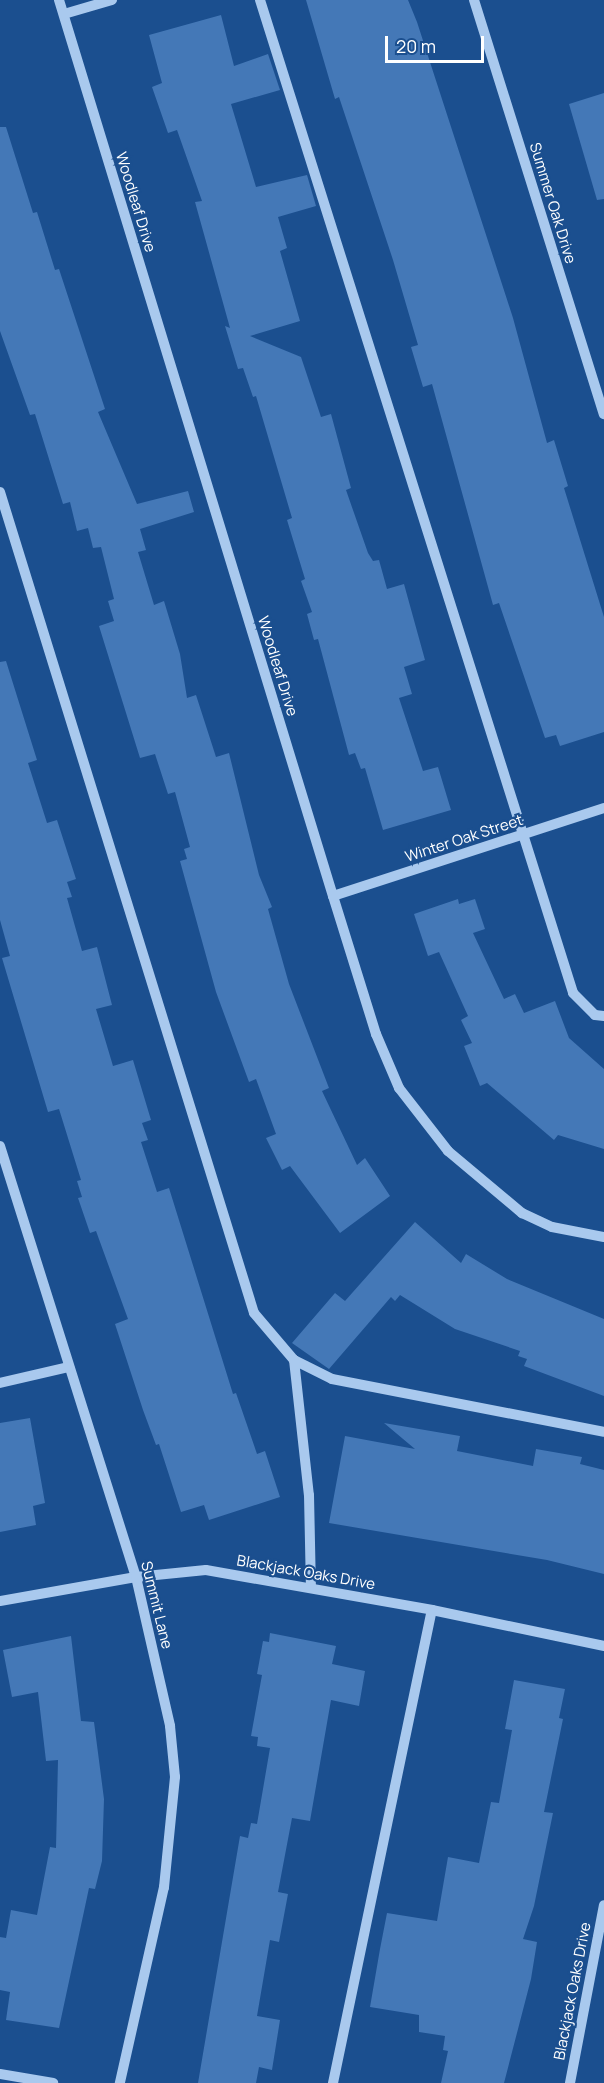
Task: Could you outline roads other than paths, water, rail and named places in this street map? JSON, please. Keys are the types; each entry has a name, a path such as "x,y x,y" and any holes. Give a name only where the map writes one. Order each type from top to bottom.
{"street":[{"name":"Woodleaf Drive","path":"59,0 376,1034 399,1088 448,1151 522,1213 552,1227 604,1237"},
{"path":"64,14 112,0"},
{"path":"260,0 573,993 595,1015 604,1016"},
{"name":"Summer Oak Drive","path":"474,0 604,414"},
{"path":"0,492 254,1313 294,1360 332,1379 604,1432"},
{"name":"Winter Oak Street","path":"333,896 604,808"},
{"name":"Summit Lane","path":"1,1152 136,1577 170,1726 175,1777 164,1887 120,2083"},
{"path":"294,1360 309,1495 310,1587"},
{"path":"0,1383 69,1367"},
{"name":"Blackjack Oaks Drive","path":"0,1601 136,1577 206,1570 432,1610 604,1646"},
{"path":"333,2083 432,1610"},
{"name":"Blackjack Oaks Drive","path":"570,2083 604,1905"},
{"path":"0,2074 52,2083"}]}
